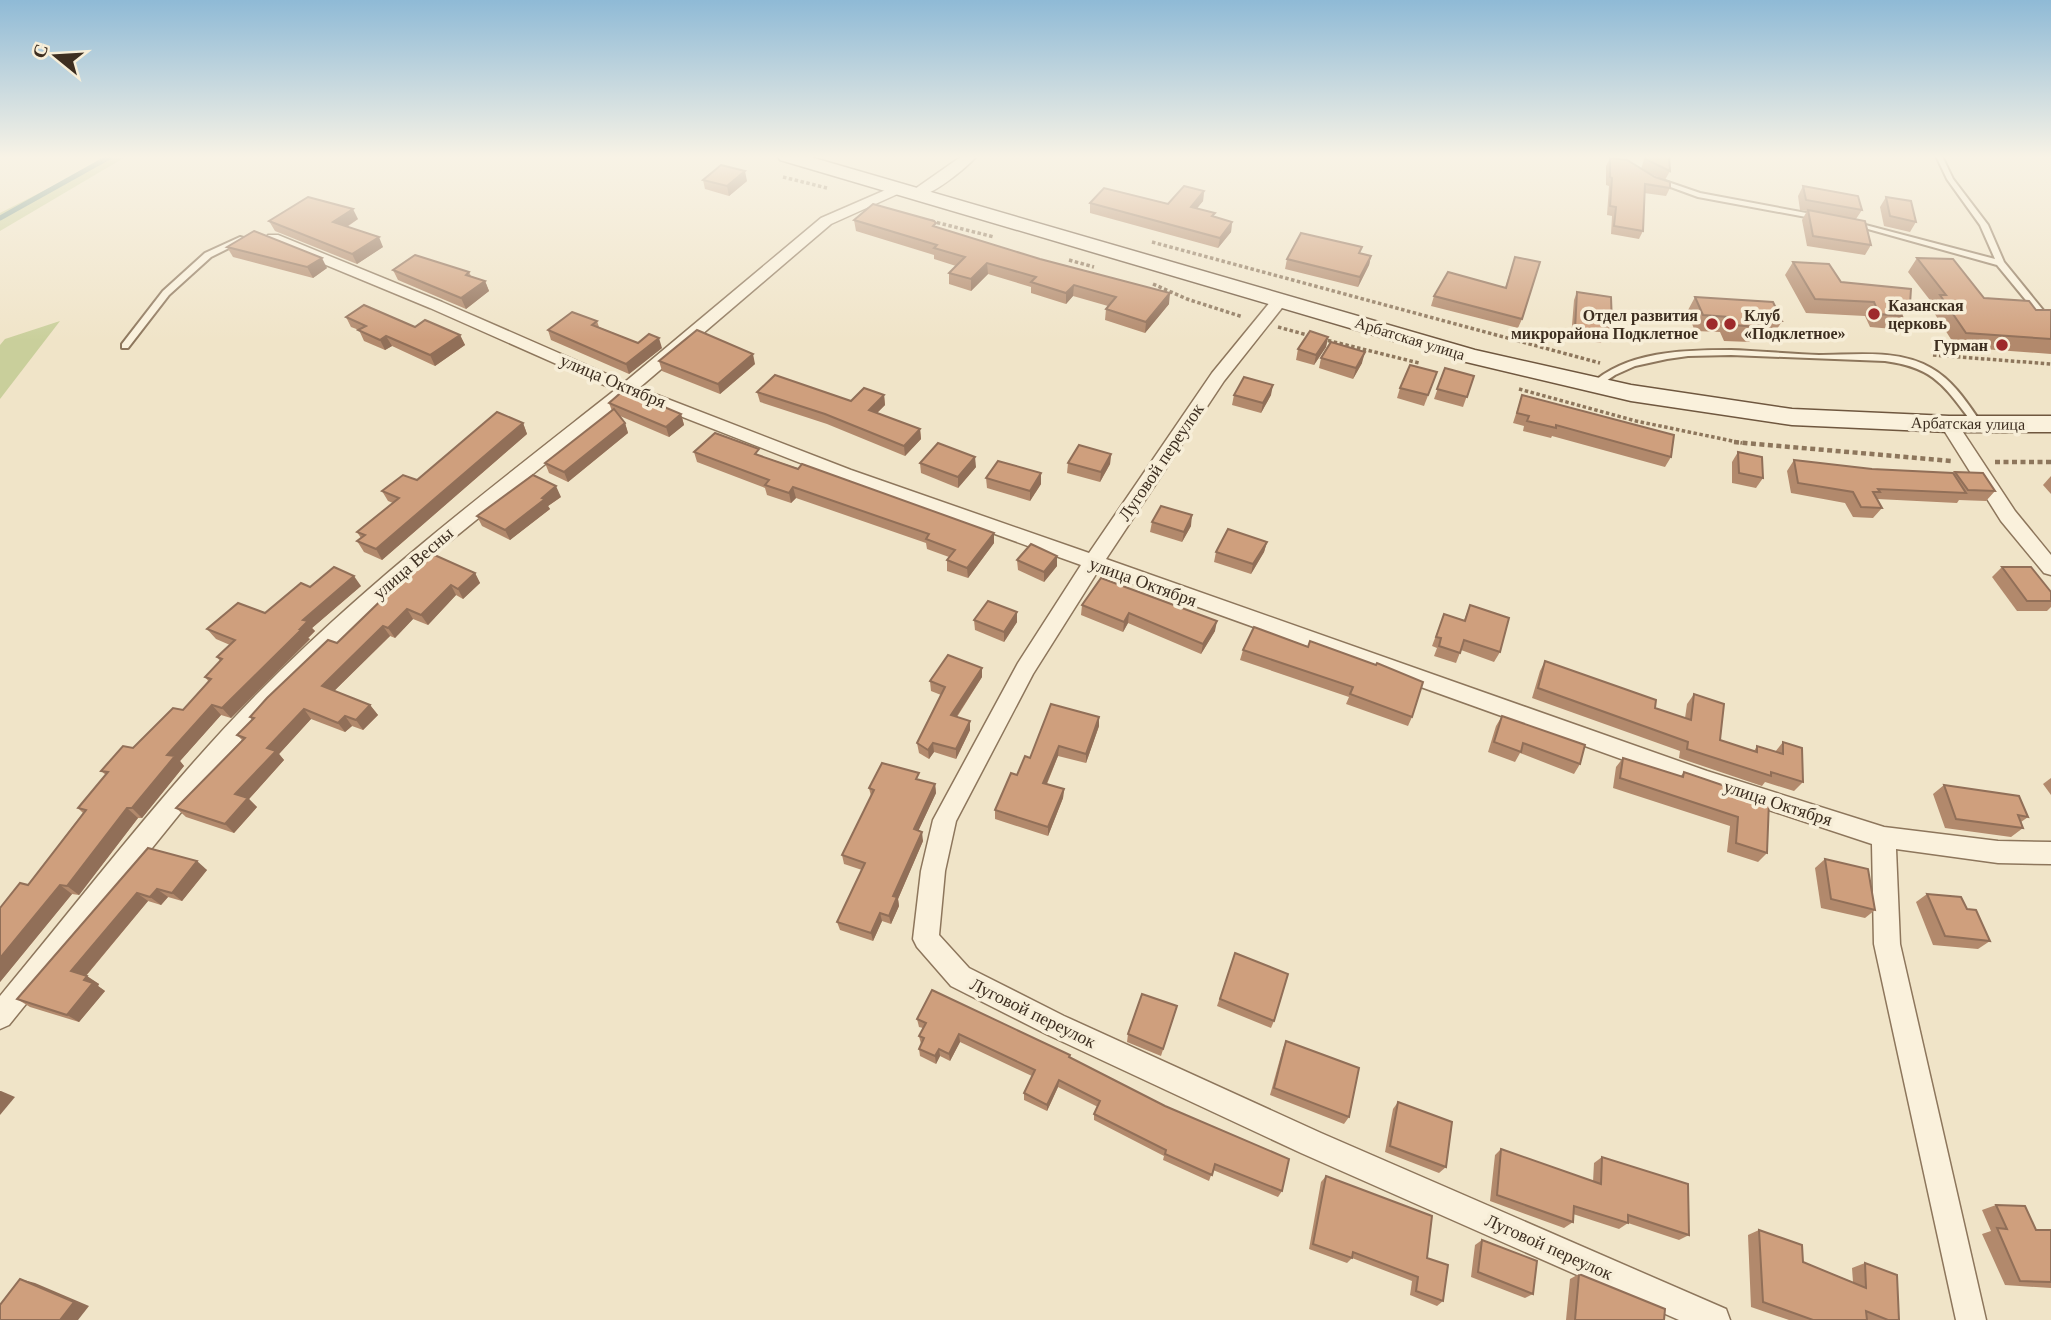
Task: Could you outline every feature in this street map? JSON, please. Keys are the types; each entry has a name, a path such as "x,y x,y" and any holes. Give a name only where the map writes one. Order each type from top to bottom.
{"main road":[{"name":"Арбатская улица","path":"999,218 1470,356 1679,402 1769,414 1949,424 2051,424"}],"street":[{"name":"улица Весны","path":"0,1016 199,773 265,700 405,567 627,389 825,221 834,218"},
{"name":"улица Октября","path":"258,232 436,305 627,389 845,474 1092,564 1707,780 1884,837 1998,852 2051,853"},
{"name":"Луговой переулок","path":"1282,299 1218,377 1025,668 945,820 933,871 926,939 960,977 1055,1025 1311,1143 1715,1320"},
{"path":"1949,424 2008,516 2051,568"},
{"path":"1884,837 1887,944 1971,1320"}],"lane":[{"path":"1820,218 1828,219"},
{"path":"1978,218 2000,263 2051,325"},
{"path":"1840,221 2000,263"},
{"path":"124,346 166,293 208,255 258,232"},
{"path":"1593,385 1620,368 1645,360 1692,353 1913,363 1926,368 1940,379 1978,424"}],"path":[{"path":"1147,241 1620,368"},
{"path":"1913,363 1927,354 2051,364"}],"green space":[{"path":"0,218 23,218 0,231"},
{"path":"60,321 0,399 0,345 5,339"}],"building":[{"path":"275,218 340,218 333,222 379,237 352,254 269,221"},
{"path":"857,218 922,218 934,221 936,223 933,226 1040,259 1170,293 1146,322 1106,309 1116,297 1074,285 1066,293 1031,282 1036,277 987,263 971,279 949,273 965,257 934,248 937,245 854,220"},
{"path":"1144,218 1217,218 1232,222 1220,238"},
{"path":"1615,218 1644,218 1643,231 1614,226"},
{"path":"1809,218 1847,218 1865,221 1871,245 1813,236"},
{"path":"1897,218 1915,218 1916,222"},
{"path":"254,231 322,258 307,267 227,247"},
{"path":"1301,233 1362,247 1359,253 1371,256 1360,277 1287,259"},
{"path":"415,255 469,272 466,275 485,281 461,298 393,270"},
{"path":"1515,257 1540,262 1522,319 1434,296 1448,272 1506,288"},
{"path":"1917,258 1953,259 1984,298 2029,301 2036,310 2051,310 2051,339 1966,333 1940,295 1946,295"},
{"path":"1793,262 1829,264 1841,282 1911,289 1910,304 1896,303 1902,316 1879,314 1874,302 1815,299"},
{"path":"1577,292 1611,297 1612,324 1604,323 1605,334 1575,329"},
{"path":"1695,297 1773,302 1782,321 1755,319 1760,327 1733,325 1729,317 1703,315"},
{"path":"364,305 415,327 425,320 460,335 430,355 386,336 380,340 358,330 366,326 346,317"},
{"path":"572,312 597,321 592,325 638,343 649,334 659,338 626,364 548,330"},
{"path":"697,330 753,354 718,384 659,361"},
{"path":"1310,331 1328,337 1316,355 1298,349"},
{"path":"1331,342 1365,352 1356,368 1321,358"},
{"path":"1410,365 1437,372 1428,395 1400,388"},
{"path":"1445,368 1474,376 1467,397 1437,389"},
{"path":"775,375 851,401 864,388 884,395 869,410 920,429 904,446 825,414 757,392"},
{"path":"1244,377 1273,385 1263,403 1234,395"},
{"path":"624,390 681,414 666,427 609,403"},
{"path":"1522,395 1674,435 1671,457 1556,425 1556,428 1527,421 1529,416 1517,413"},
{"path":"614,409 625,423 564,472 545,463"},
{"path":"497,412 523,423 376,549 357,541 365,535 357,532 399,498 382,491 403,475 417,480"},
{"path":"715,433 759,449 755,454 798,469 802,464 994,533 967,568 947,560 955,550 926,539 929,534 793,487 789,493 765,485 769,480 694,452"},
{"path":"938,443 975,457 958,477 920,463"},
{"path":"1079,445 1111,454 1101,472 1068,463"},
{"path":"1738,452 1762,457 1763,478 1739,473"},
{"path":"1794,460 1872,469 1953,473 1966,493 1878,489 1880,492 1873,492 1882,508 1861,507 1853,492 1798,483"},
{"path":"998,461 1041,473 1030,491 986,478"},
{"path":"1955,472 1983,473 1995,491 1968,490"},
{"path":"533,475 556,486 542,498 545,499 505,530 477,516"},
{"path":"1161,506 1192,515 1184,532 1152,522"},
{"path":"1228,529 1267,542 1253,564 1216,552"},
{"path":"1031,544 1057,556 1044,572 1017,560"},
{"path":"430,553 475,573 458,589 451,585 421,615 407,609 388,628 383,626 322,686 370,705 356,720 345,716 338,723 304,709 267,748 276,751 235,794 248,798 225,824 176,808 245,738 237,735 254,718 250,717 267,698 328,640 337,643"},
{"path":"334,567 354,576 303,620 308,621 302,629 222,708 212,705 167,755 175,756 132,808 127,808 67,886 60,885 0,958 0,908 20,883 28,885 86,810 78,808 108,772 101,771 123,746 133,748 173,708 183,710 211,679 205,677 222,659 217,657 235,640 207,629 238,603 265,613 301,583 310,587"},
{"path":"2002,567 2031,567 2051,592 2051,601 2027,601"},
{"path":"1101,578 1217,621 1203,644 1129,613 1124,622 1082,605"},
{"path":"988,601 1017,612 1004,632 974,620"},
{"path":"1470,605 1509,618 1500,652 1464,640 1460,653 1439,646 1441,638 1436,637 1444,614 1465,621"},
{"path":"1254,627 1308,647 1310,641 1376,665 1377,663 1423,682 1412,717 1350,694 1353,687 1243,650"},
{"path":"948,655 982,668 951,715 970,721 956,749 933,743 928,750 917,743 945,687 930,681"},
{"path":"1545,661 1656,700 1655,708 1691,720 1694,694 1724,704 1720,740 1757,752 1757,746 1783,754 1783,742 1802,748 1803,782 1771,772 1771,776 1687,749 1688,742 1538,688"},
{"path":"1051,704 1099,717 1086,754 1059,746 1043,783 1064,789 1048,827 995,810 1011,773 1017,775 1025,756 1030,758"},
{"path":"1502,716 1585,745 1580,764 1523,743 1521,752 1494,742"},
{"path":"1623,758 1683,777 1684,772 1769,801 1767,853 1736,843 1738,817 1620,778"},
{"path":"882,763 919,773 916,779 935,784 914,829 922,832 893,896 897,897 889,916 880,913 871,933 837,922 865,863 842,855 874,790 869,788"},
{"path":"1944,785 2019,796 2028,817 2018,815 2023,828 1956,819"},
{"path":"148,848 197,861 172,893 157,889 150,897 137,893 71,971 87,976 84,980 93,983 67,1015 17,999"},
{"path":"1825,859 1868,869 1875,910 1831,899"},
{"path":"1927,894 1961,897 1967,909 1976,910 1990,941 1945,936"},
{"path":"1235,953 1288,974 1274,1021 1220,999"},
{"path":"932,990 1070,1055 1069,1057 1165,1106 1289,1159 1282,1191 1215,1164 1212,1175 1165,1154 1166,1150 1094,1114 1100,1101 1059,1080 1047,1105 1024,1093 1035,1070 959,1034 949,1054 939,1049 935,1056 919,1049 924,1038 919,1036 926,1023 917,1019"},
{"path":"1142,994 1177,1006 1163,1049 1128,1034"},
{"path":"1286,1041 1359,1068 1349,1117 1274,1088"},
{"path":"1398,1102 1452,1122 1446,1167 1390,1146"},
{"path":"1501,1149 1601,1184 1602,1157 1688,1184 1689,1235 1628,1215 1628,1223 1574,1206 1573,1222 1497,1195"},
{"path":"1326,1176 1432,1216 1427,1258 1448,1265 1443,1301 1416,1291 1418,1277 1353,1252 1352,1258 1313,1244"},
{"path":"1996,1205 2025,1206 2036,1230 2051,1230 2051,1282 2020,1281 1997,1228 2007,1229"},
{"path":"1759,1230 1802,1245 1803,1262 1866,1288 1865,1263 1897,1275 1899,1320 1888,1320 1866,1311 1867,1320 1813,1320 1763,1302"},
{"path":"1482,1240 1537,1261 1533,1294 1478,1272"},
{"path":"1579,1274 1665,1309 1664,1320 1575,1320"},
{"path":"20,1279 74,1302 60,1320 0,1320 0,1305"}],"place":[{"name":"Казанская церковь","path":"1874,314"},
{"name":"Отдел развития микрорайона Подклетное","path":"1712,324"},
{"name":"Клуб «Подклетное»","path":"1730,324"},
{"name":"Гурман","path":"2002,345"}]}
